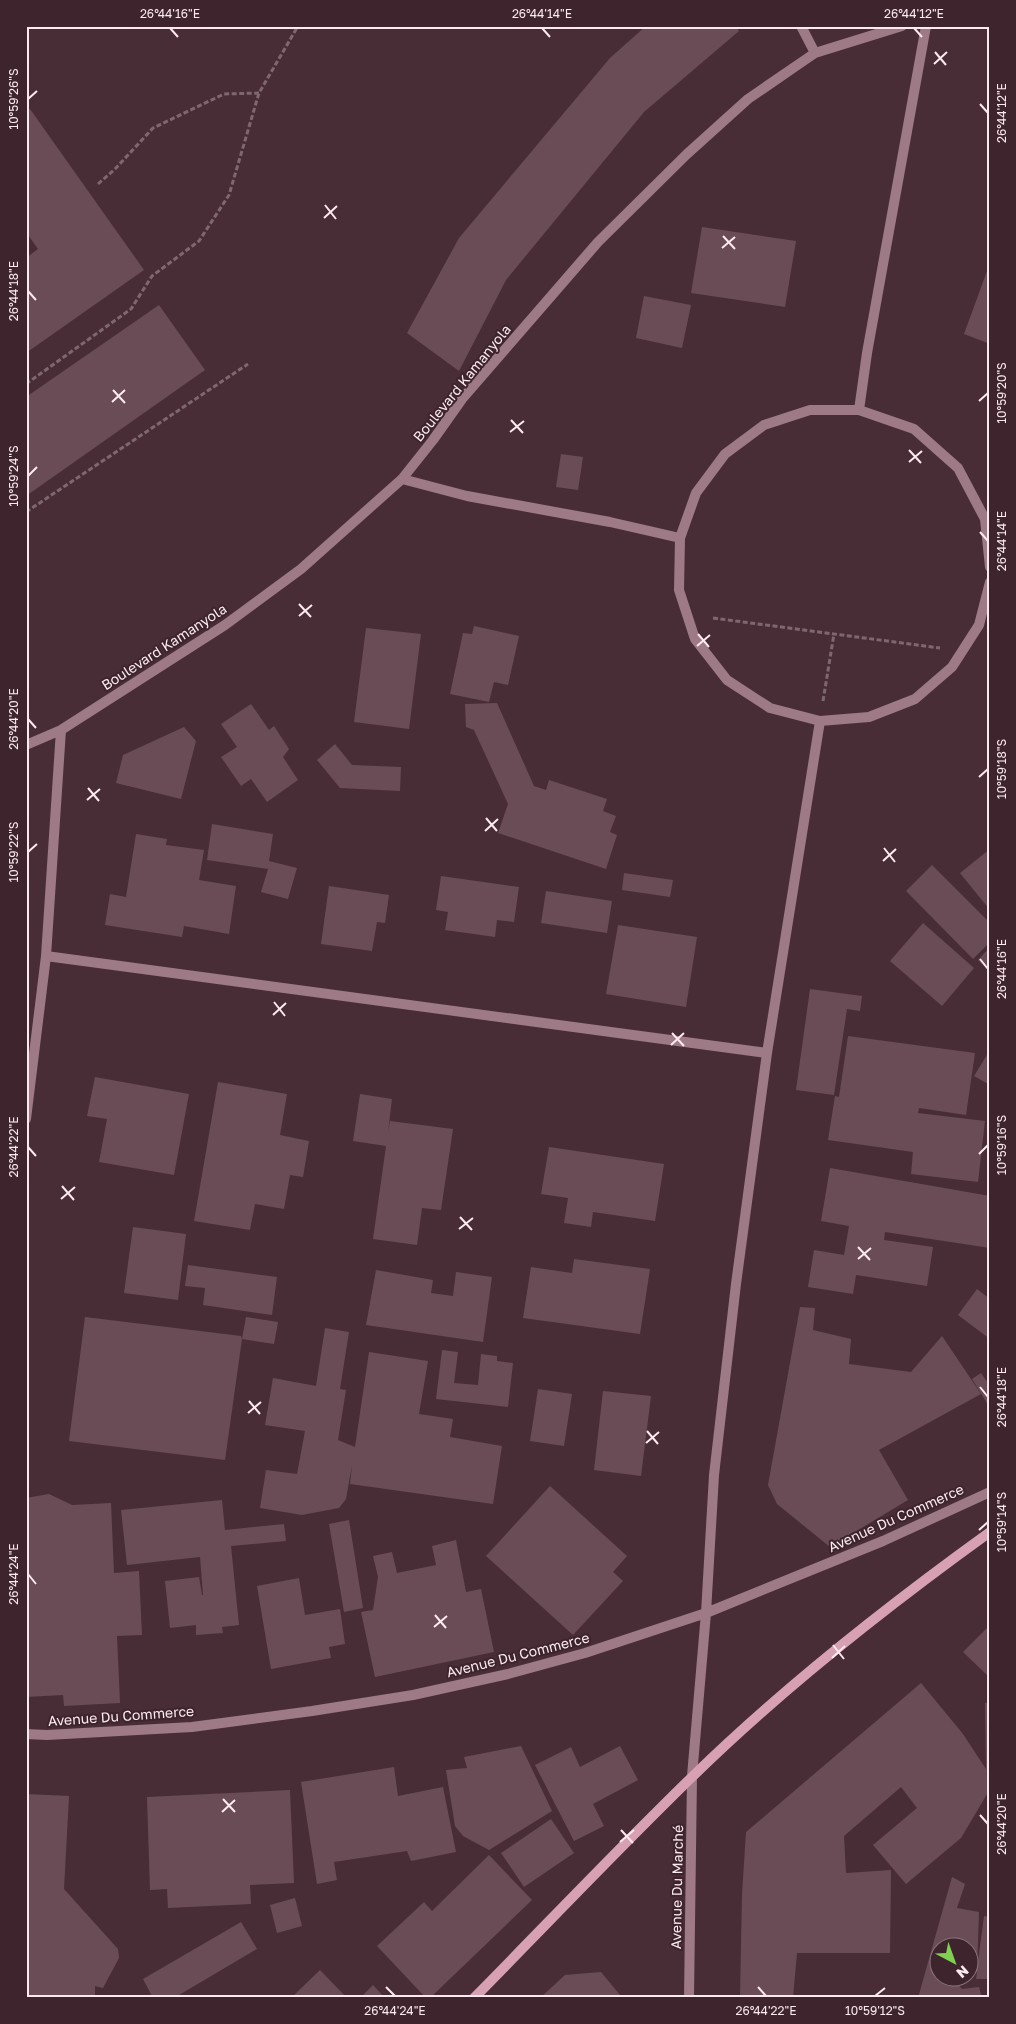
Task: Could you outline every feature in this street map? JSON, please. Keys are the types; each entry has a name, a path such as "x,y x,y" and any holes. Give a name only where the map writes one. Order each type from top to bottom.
{"main road":[{"path":"474,1998 692,1776 816,1665 932,1574 990,1532"}],"street":[{"path":"801,26 815,53"},
{"name":"Boulevard Kamanyola","path":"26,745 61,730 225,625 301,570 402,479 462,399 598,242 688,154 748,99 815,53 902,26"},
{"path":"859,410 869,343 926,26"},
{"path":"990,566 985,519 958,468 914,429 859,410 810,410 764,425 725,454 696,493 680,538 679,590 695,639 727,680 770,708 820,721 869,718 915,699 952,667 979,625 990,582"},
{"path":"402,479 466,496 610,522 680,538"},
{"name":"Avenue Du Marché","path":"689,1998 692,1776 706,1613 714,1475 736,1284 766,1053 820,721"},
{"path":"26,1119 46,956 61,730"},
{"path":"46,956 766,1053"},
{"name":"Avenue Du Commerce","path":"26,1734 47,1735 192,1727 413,1695 508,1674 585,1653 706,1613 883,1541 990,1492"}],"path":[{"path":"26,384 131,309 152,276 199,241 229,195 259,93 298,26"},
{"path":"98,184 153,128 224,94 259,93"},
{"path":"26,512 248,364"},
{"path":"713,618 941,649"},
{"path":"820,721 834,634"}],"building":[{"path":"646,26 735,26 739,31 644,112 506,280 459,371 407,333 459,238 610,58"},
{"path":"30,109 144,270 26,353 26,258 38,249 26,232 26,112"},
{"path":"702,227 796,241 785,307 691,293"},
{"path":"987,271 990,272 990,344 964,334"},
{"path":"644,296 691,305 682,348 636,338"},
{"path":"159,305 205,370 26,496 26,397"},
{"path":"561,454 583,457 578,490 556,487"},
{"path":"474,626 519,636 508,685 494,682 489,702 450,694 463,633 472,634"},
{"path":"366,628 421,634 409,729 354,722"},
{"path":"497,703 534,786 546,790 549,780 607,799 603,811 616,816 610,832 617,835 606,869 498,833 508,804 474,730 466,727 465,704"},
{"path":"251,704 269,730 274,726 289,749 283,757 298,780 267,802 251,779 241,786 221,757 237,747 221,724"},
{"path":"184,727 196,741 181,799 116,783 123,755"},
{"path":"335,744 352,765 401,767 400,791 340,788 317,760"},
{"path":"212,824 273,834 269,861 297,868 288,899 261,892 268,869 207,860"},
{"path":"136,834 167,839 166,845 204,850 199,880 236,886 229,934 184,926 182,937 105,925 110,894 126,897"},
{"path":"990,849 990,910 960,873"},
{"path":"932,865 990,923 990,942 973,959 906,891"},
{"path":"624,873 673,880 670,897 622,890"},
{"path":"441,876 519,887 514,922 497,920 495,937 445,930 448,912 436,910"},
{"path":"329,886 389,895 385,923 377,922 372,951 321,944"},
{"path":"546,891 612,901 607,933 541,923"},
{"path":"923,923 974,968 942,1006 890,961"},
{"path":"618,925 697,937 686,1007 606,994"},
{"path":"990,947 990,972 978,960"},
{"path":"810,989 862,996 860,1011 847,1009 834,1095 796,1090"},
{"path":"848,1036 975,1053 966,1115 919,1108 918,1113 985,1121 978,1182 911,1174 913,1152 828,1140 835,1096 839,1097"},
{"path":"990,1050 990,1085 974,1076"},
{"path":"95,1077 189,1094 174,1175 99,1162 107,1119 87,1116"},
{"path":"218,1082 287,1094 280,1135 309,1141 303,1177 290,1175 284,1209 255,1204 250,1230 194,1221"},
{"path":"360,1094 392,1099 388,1132 390,1121 453,1129 441,1210 422,1208 417,1245 373,1239 386,1146 353,1141"},
{"path":"549,1147 664,1164 655,1221 593,1212 591,1227 564,1223 568,1198 541,1194"},
{"path":"830,1168 990,1196 990,1248 885,1232 884,1240 933,1247 927,1286 856,1275 853,1294 808,1287 814,1250 844,1255 849,1226 821,1221"},
{"path":"133,1227 186,1234 178,1300 124,1293"},
{"path":"574,1259 650,1269 640,1334 523,1318 531,1267 572,1273"},
{"path":"188,1265 277,1277 272,1315 203,1305 205,1288 185,1286"},
{"path":"376,1270 433,1280 431,1293 453,1296 456,1272 492,1277 483,1342 366,1325"},
{"path":"977,1289 990,1299 990,1339 958,1315"},
{"path":"800,1307 815,1308 813,1330 851,1339 849,1364 911,1372 942,1336 981,1394 879,1450 908,1500 830,1547 777,1504 768,1485"},
{"path":"85,1317 241,1336 225,1460 69,1441"},
{"path":"246,1317 278,1322 274,1344 242,1339"},
{"path":"325,1328 349,1332 340,1389 346,1390 338,1440 355,1447 369,1352 428,1361 419,1414 453,1419 450,1437 502,1446 493,1504 350,1484 352,1465 346,1499 339,1508 302,1515 260,1508 266,1470 297,1474 305,1431 265,1425 273,1378 316,1386"},
{"path":"442,1350 458,1352 454,1383 478,1385 481,1354 497,1356 497,1361 513,1363 508,1407 436,1399"},
{"path":"981,1373 990,1386 990,1408 972,1379"},
{"path":"538,1389 572,1394 564,1446 530,1441"},
{"path":"603,1391 651,1396 641,1476 594,1470"},
{"path":"550,1486 627,1556 613,1572 623,1581 573,1635 486,1556"},
{"path":"49,1494 72,1505 111,1503 114,1573 139,1571 142,1635 117,1636 120,1703 64,1706 63,1695 26,1697 26,1498"},
{"path":"222,1500 225,1530 284,1524 286,1541 231,1546 239,1625 222,1627 223,1633 196,1635 196,1625 170,1628 165,1581 199,1577 203,1595 200,1557 127,1565 121,1510"},
{"path":"349,1520 363,1608 344,1612 329,1524"},
{"path":"456,1540 466,1592 481,1589 494,1652 375,1677 361,1612 373,1610 378,1577 373,1556 392,1552 397,1573 436,1565 432,1546"},
{"path":"299,1578 305,1615 340,1609 345,1644 329,1647 331,1658 271,1669 257,1586"},
{"path":"990,1625 990,1678 963,1652"},
{"path":"921,1683 963,1734 986,1769 985,1703 990,1702 990,1789 961,1838 906,1884 873,1845 917,1808 901,1787 844,1836 846,1873 891,1870 890,1953 797,1953 793,1998 740,1998 742,1894 746,1832"},
{"path":"521,1746 552,1811 489,1850 463,1836 455,1826 446,1770 467,1768 464,1757"},
{"path":"620,1746 638,1780 593,1804 604,1826 574,1841 535,1765 571,1747 580,1767"},
{"path":"394,1767 398,1796 443,1787 456,1852 411,1861 407,1851 334,1862 337,1880 317,1884 301,1782"},
{"path":"290,1790 294,1883 250,1885 251,1904 168,1908 167,1889 150,1890 147,1797"},
{"path":"26,1794 69,1796 64,1889 118,1949 119,1958 103,1988 95,1986 95,1998 26,1998"},
{"path":"551,1819 574,1853 524,1887 501,1853"},
{"path":"489,1855 532,1900 430,1998 426,1998 377,1946 424,1902 432,1911"},
{"path":"952,1877 965,1884 957,1908 979,1912 978,1940 978,1936 935,1936"},
{"path":"295,1898 302,1926 277,1933 270,1905"},
{"path":"984,1916 990,1917 990,1979 978,1979 978,1961"},
{"path":"241,1922 257,1949 174,1998 153,1998 143,1979"},
{"path":"928,1962 928,1986 959,1986 962,1989 979,1987 982,1998 918,1998"},
{"path":"320,1970 347,1998 291,1998"},
{"path":"601,1972 620,1995 620,1998 540,1998 565,1975"},
{"path":"373,1985 385,1998 360,1998"}]}
